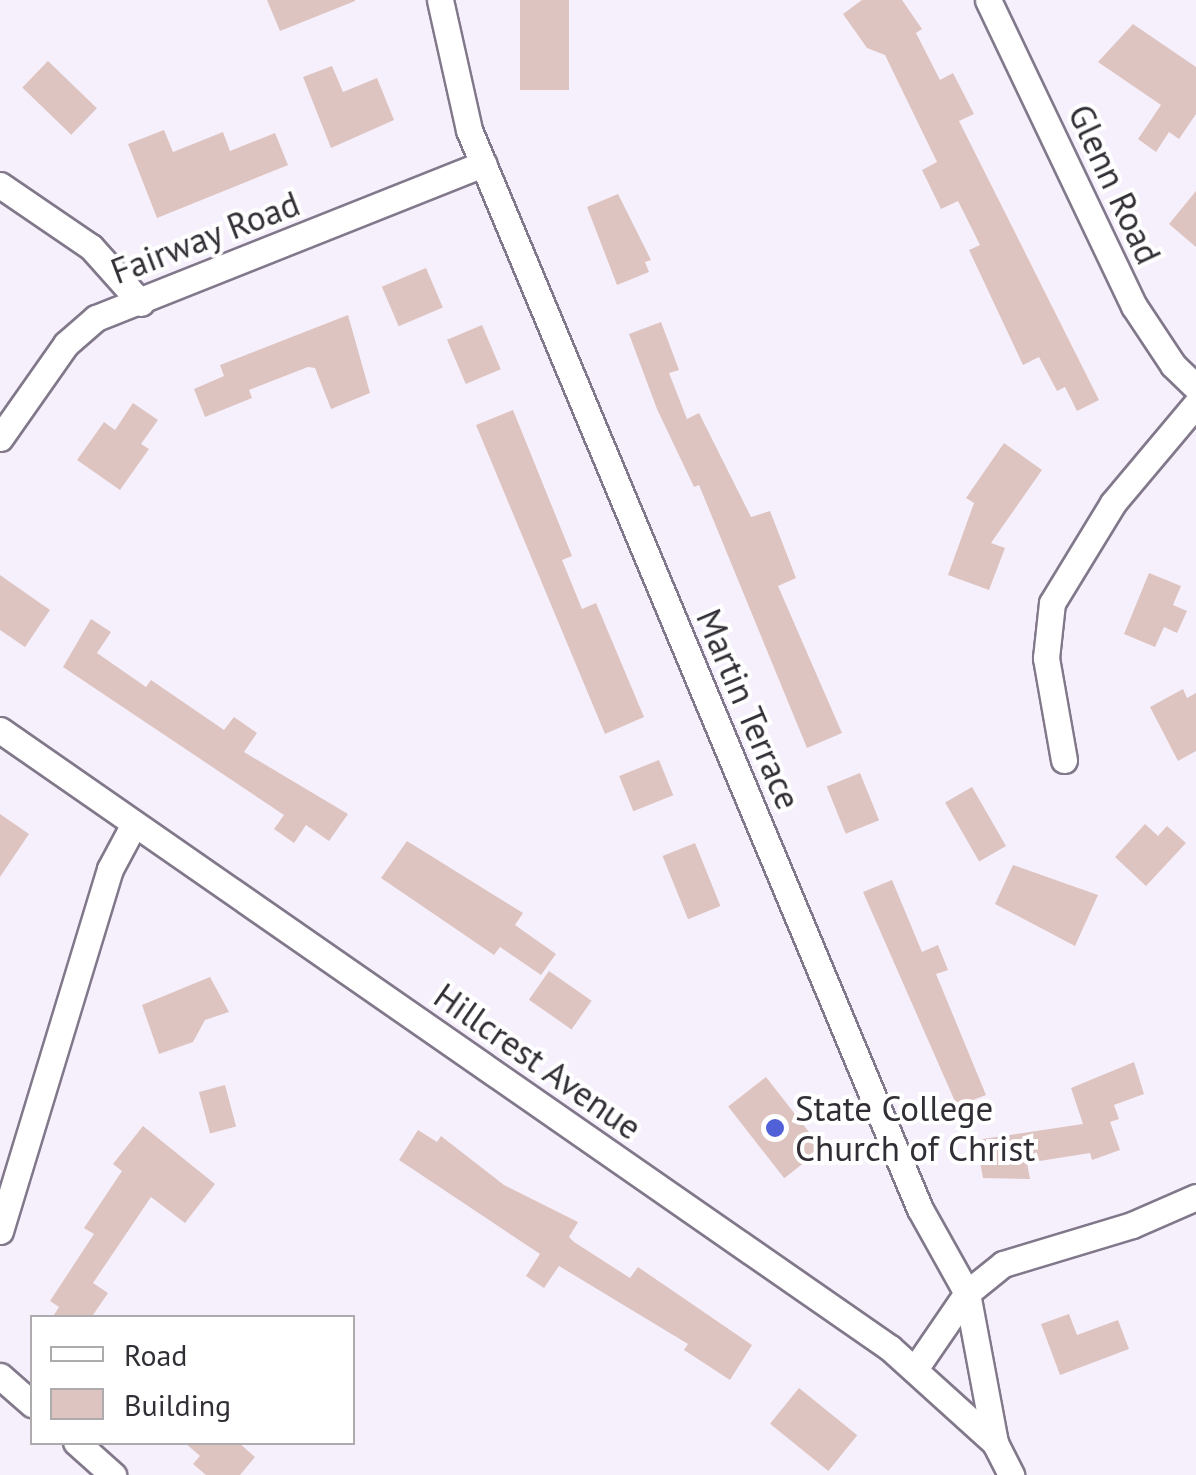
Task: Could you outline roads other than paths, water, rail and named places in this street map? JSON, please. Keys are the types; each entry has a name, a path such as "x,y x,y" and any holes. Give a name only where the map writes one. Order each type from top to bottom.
{"street":[{"name":"Martin Terrace","path":"440,0 469,130 920,1209 966,1294 996,1443"},
{"name":"Glenn Road","path":"988,0 1134,306 1196,387"},
{"name":"Fairway Road","path":"0,438 81,328 484,164"},
{"path":"0,184 91,248 141,303"},
{"path":"1064,760 1046,658 1052,604 1112,503 1196,404"},
{"name":"Hillcrest Avenue","path":"0,730 915,1369 996,1443 1011,1475"},
{"path":"0,1231 110,868 134,824"},
{"path":"915,1369 966,1294 1027,1252 1132,1225 1196,1197"},
{"path":"0,1376 30,1402"},
{"path":"79,1445 112,1475"}],"place":[{"name":"State College Church of Christ","path":"775,1128"}]}
